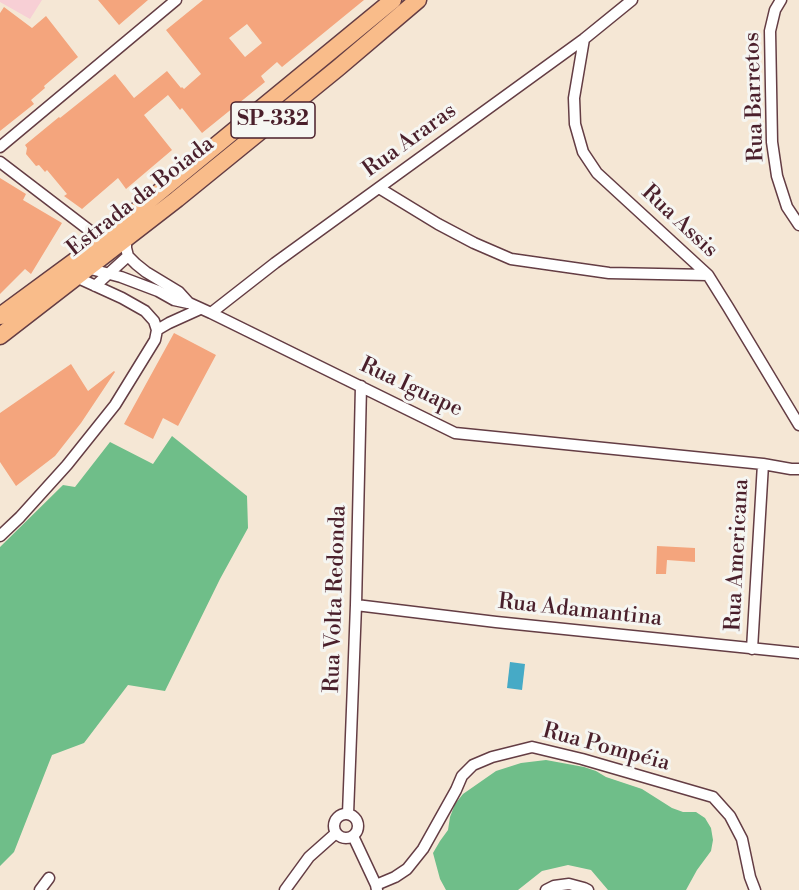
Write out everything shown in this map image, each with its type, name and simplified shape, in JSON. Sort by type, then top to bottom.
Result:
[{"type":"main road","name":"Estrada da Boiada","points":[[0,316],[102,240],[393,0]]},
{"type":"main road","name":"Estrada da Boiada","points":[[0,336],[177,199],[418,0]]},
{"type":"street","points":[[0,147],[176,0]]},
{"type":"street","name":"Rua Araras","points":[[212,313],[275,263],[584,39],[632,0]]},
{"type":"street","name":"Rua Barretos","points":[[781,0],[775,10],[770,31],[772,142],[777,176],[787,207],[799,225]]},
{"type":"street","name":"Rua Assis","points":[[584,39],[574,98],[575,124],[583,152],[597,173],[708,275],[799,425]]},
{"type":"street","points":[[0,162],[102,240]]},
{"type":"street","points":[[379,188],[438,224],[511,259],[609,273],[708,275]]},
{"type":"street","points":[[95,286],[128,256],[126,238]]},
{"type":"street","name":"Rua Iguape","points":[[128,256],[146,272],[179,292],[189,303],[200,309],[455,433],[799,469]]},
{"type":"street","points":[[81,272],[109,273],[158,291],[174,300],[189,303]]},
{"type":"street","points":[[0,536],[13,525],[67,465],[116,405],[155,340],[157,330],[154,321],[145,311],[95,286],[81,272]]},
{"type":"street","points":[[157,330],[200,309]]},
{"type":"street","name":"Rua Volta Redonda","points":[[348,814],[361,386]]},
{"type":"street","name":"Rua Americana","points":[[752,649],[763,464]]},
{"type":"street","name":"Rua Adamantina","points":[[356,605],[496,622],[799,653]]},
{"type":"street","name":"Rua Pompéia","points":[[377,887],[407,868],[418,856],[462,776],[473,765],[492,757],[532,747],[713,797],[730,816],[742,839],[755,890]]},
{"type":"street","points":[[348,814],[353,816],[358,828],[353,836],[344,838],[334,829],[336,819],[348,814]]},
{"type":"street","points":[[285,890],[309,857],[336,833]]},
{"type":"street","points":[[353,836],[377,887]]},
{"type":"street","points":[[40,890],[49,878]]},
{"type":"street","points":[[546,890],[554,886],[569,884],[588,890]]},
{"type":"shaded area","points":[[0,0],[42,0],[30,19]]},
{"type":"green space","points":[[172,436],[247,496],[248,528],[220,579],[165,691],[128,685],[84,743],[52,755],[14,852],[0,866],[0,547],[63,485],[75,487],[110,442],[153,464]]},
{"type":"green space","points":[[546,760],[596,771],[606,777],[642,789],[672,808],[683,812],[696,812],[705,818],[711,828],[713,840],[711,851],[686,890],[608,890],[591,870],[568,865],[542,871],[518,890],[446,890],[440,879],[433,853],[448,830],[455,804],[463,794],[496,771],[521,763]]},
{"type":"water","points":[[510,662],[525,664],[522,690],[507,688]]},
{"type":"building","points":[[98,0],[148,0],[119,25]]},
{"type":"building","points":[[203,0],[364,0],[282,67],[277,62],[261,76],[265,82],[202,133],[168,95],[144,115],[172,150],[126,189],[118,178],[82,209],[64,196],[67,194],[47,170],[45,172],[39,165],[36,166],[26,154],[25,145],[115,74],[134,98],[167,71],[184,89],[201,74],[166,30]],"holes":[[[247,24],[262,43],[245,57],[229,38]]]},
{"type":"building","points":[[4,7],[32,28],[46,16],[78,57],[44,86],[45,88],[31,100],[34,104],[0,131],[0,13]]},
{"type":"building","points":[[0,178],[26,194],[23,200],[62,223],[31,274],[25,269],[0,294]]},
{"type":"building","points":[[174,333],[216,355],[178,426],[163,418],[153,439],[124,424]]},
{"type":"building","points":[[71,364],[88,391],[115,372],[81,423],[55,456],[16,486],[0,462],[0,413]]},
{"type":"building","points":[[657,546],[695,548],[695,562],[667,560],[666,574],[656,574]]}]
